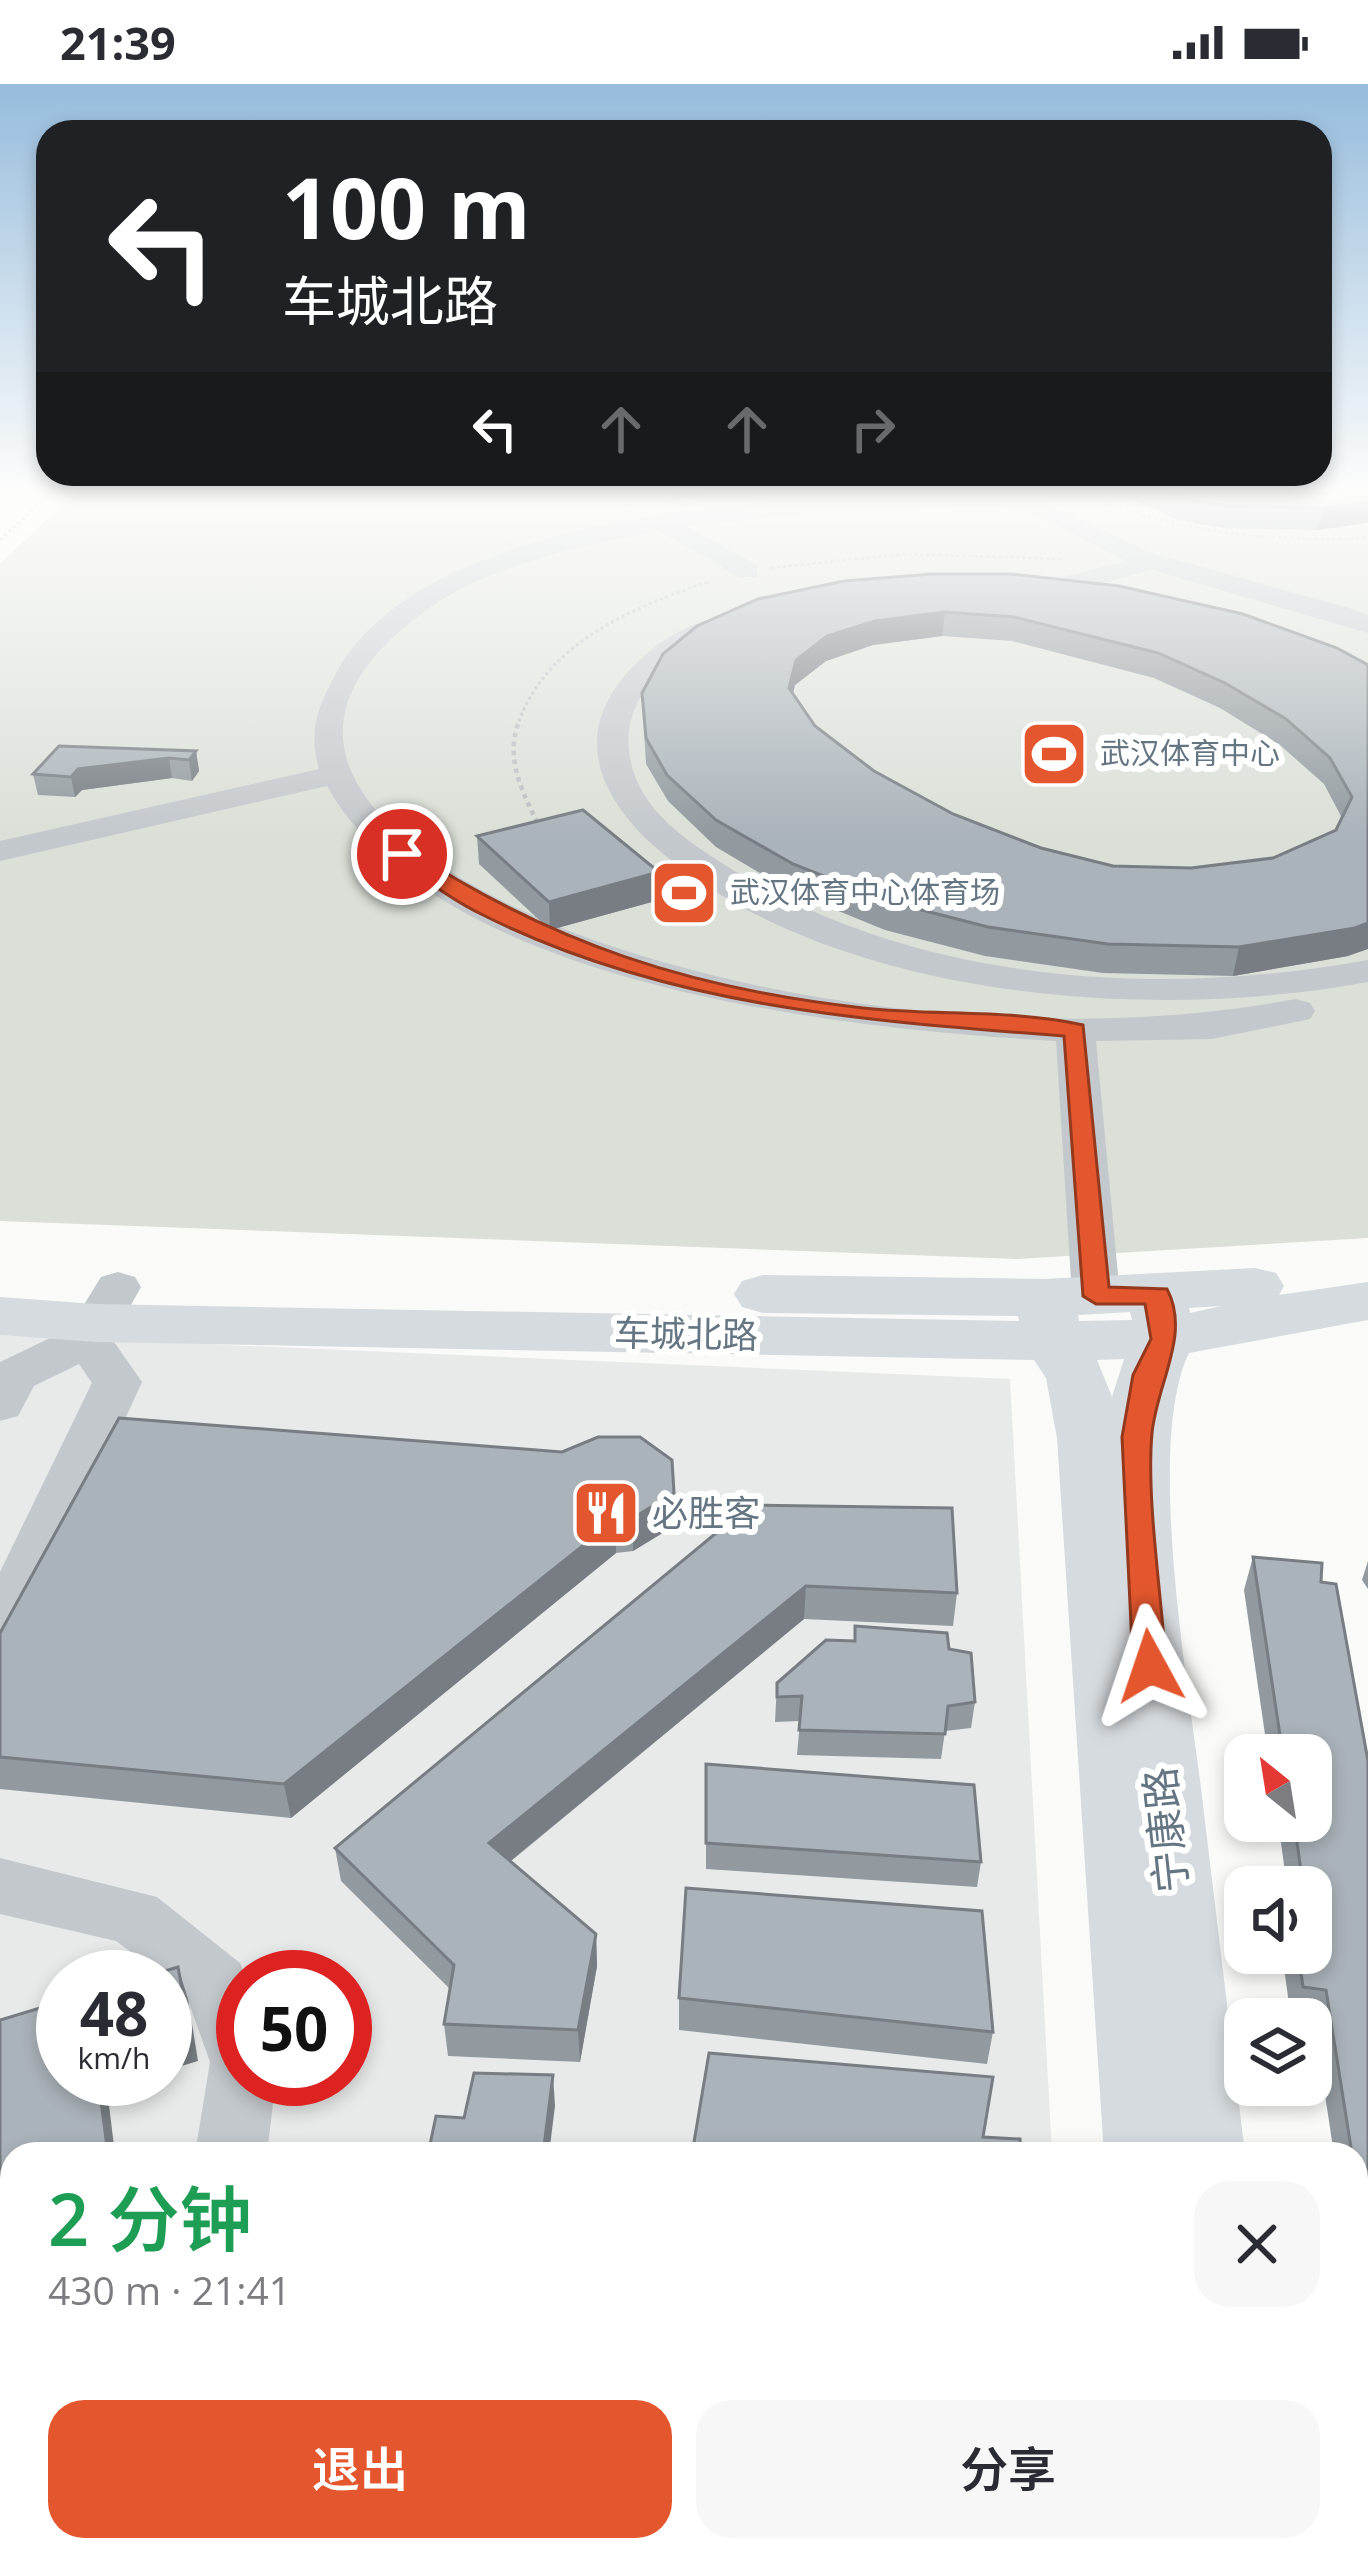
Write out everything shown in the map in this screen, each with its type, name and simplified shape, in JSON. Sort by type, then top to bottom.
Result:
[{"type":"main road","name":"车城北路","points":[[1161,1317],[1368,1274]]},
{"type":"main road","name":"车城北路","points":[[0,1281],[100,1317]]},
{"type":"main road","name":"车城北路","points":[[0,1316],[1064,1312],[1262,1316],[1368,1301]]},
{"type":"main road","points":[[1064,1312],[1090,1438],[1148,2142]]},
{"type":"main road","name":"宁康路","points":[[1161,1317],[1140,1402],[1145,1623],[1199,2142]]},
{"type":"street","points":[[425,606],[365,649],[331,710],[328,751],[346,796],[378,835],[426,874],[483,908],[597,957],[711,989],[862,1015],[1026,1028],[1211,1027],[1354,1000]]},
{"type":"street","points":[[1302,606],[1368,637]]},
{"type":"street","points":[[1324,606],[1368,625]]},
{"type":"street","points":[[749,613],[683,641],[625,696],[613,726],[612,753],[641,820],[724,885],[836,936],[964,968],[1131,988],[1304,985],[1368,971]]},
{"type":"street","points":[[0,851],[337,774]]},
{"type":"street","points":[[964,968],[1026,1028]]},
{"type":"street","points":[[964,968],[1092,1029]]},
{"type":"street","points":[[1243,988],[1354,1000]]},
{"type":"street","points":[[1064,1312],[1092,1029]]},
{"type":"street","points":[[0,1404],[15,1375],[100,1317],[117,1382],[0,1631]]},
{"type":"street","points":[[0,1886],[134,1917],[216,1984]]},
{"type":"street","points":[[233,2142],[237,2106]]},
{"type":"path","points":[[549,841],[522,802],[508,747],[519,710],[549,667],[595,629],[646,606]]},
{"type":"shaded area","name":"武汉体育中心体育场","points":[[0,606],[1368,606],[1368,1238],[1017,1259],[0,1221]]},
{"type":"shaded area","points":[[0,1335],[1010,1379],[1051,2142],[0,2142]]},
{"type":"building","points":[[743,606],[1206,606],[1337,648],[1368,665],[1368,923],[1239,947],[1108,944],[988,927],[887,901],[793,864],[716,820],[667,775],[646,738],[642,693],[663,654],[697,626]],"holes":[[[945,612],[1014,617],[1158,653],[1225,683],[1286,719],[1330,758],[1352,797],[1336,830],[1273,858],[1191,868],[1113,866],[1041,848],[953,814],[874,771],[815,726],[789,688],[796,660],[827,636],[875,621]]]},
{"type":"building","points":[[59,746],[196,751],[189,760],[169,758],[78,769],[71,777],[33,774]]},
{"type":"building","points":[[583,810],[659,872],[549,902],[477,836]]},
{"type":"building","points":[[119,1418],[562,1452],[598,1437],[640,1437],[672,1460],[674,1493],[633,1518],[615,1520],[284,1784],[0,1757],[0,1633]]},
{"type":"building","points":[[750,1505],[952,1508],[957,1593],[806,1586],[489,1843],[596,1934],[578,2030],[444,2024],[454,1965],[335,1848]]},
{"type":"building","points":[[1253,1557],[1322,1563],[1321,1582],[1336,1584],[1368,1761],[1368,2142],[1350,2142],[1332,2028],[1332,1998],[1327,1998],[1326,1990],[1303,1987],[1301,1974],[1332,1974],[1332,1866],[1300,1866],[1297,1842],[1332,1842],[1332,1734],[1280,1734]]},
{"type":"building","points":[[855,1626],[947,1633],[949,1649],[971,1653],[975,1702],[948,1706],[945,1734],[799,1730],[802,1696],[777,1697],[777,1683],[826,1640],[855,1641]]},
{"type":"building","points":[[706,1764],[974,1785],[981,1862],[706,1843]]},
{"type":"building","points":[[686,1888],[982,1911],[993,2032],[679,1998]]},
{"type":"building","points":[[36,2009],[36,2106],[102,2106],[106,2142],[0,2142],[0,2020]]},
{"type":"building","points":[[709,2053],[993,2077],[983,2137],[1020,2142],[694,2142]]},
{"type":"building","points":[[474,2073],[553,2075],[545,2142],[431,2142],[436,2116],[464,2118]]},
{"type":"place","name":"武汉体育中心","points":[[1054,754]]},
{"type":"place","name":"武汉体育中心体育场","points":[[684,893]]},
{"type":"place","name":"必胜客","points":[[606,1513]]},
{"type":"route","points":[[402,854],[483,908],[597,957],[711,989],[862,1015],[1075,1030],[1096,1296],[1157,1295],[1165,1339],[1147,1375],[1137,1437],[1150,1666]]}]
